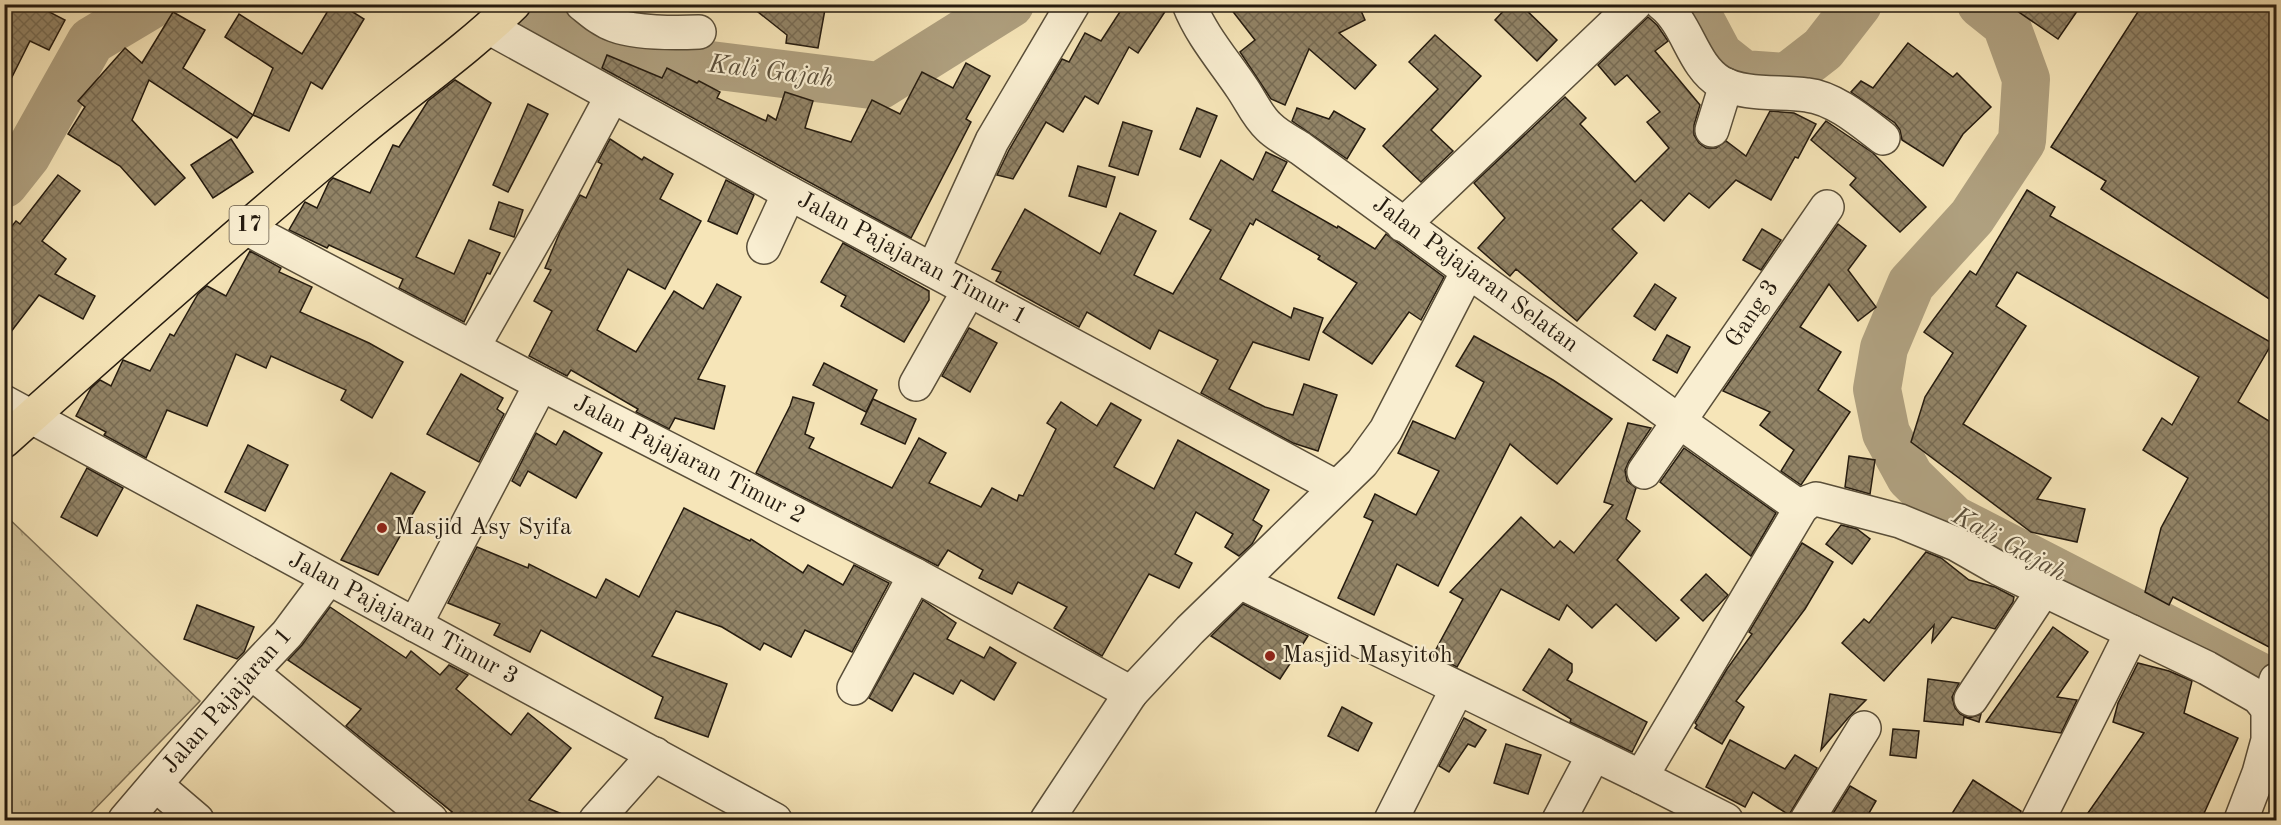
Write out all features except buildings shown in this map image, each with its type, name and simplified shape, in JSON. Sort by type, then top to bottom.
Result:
[{"type":"highway","name":"17","points":[[4,441],[18,410],[246,228],[354,135],[501,17]]},
{"type":"street","points":[[582,4],[615,26],[676,33],[699,32]]},
{"type":"street","points":[[933,270],[992,141],[1073,4]]},
{"type":"street","points":[[1662,4],[1672,14],[1697,56],[1713,77],[1726,85],[1762,92],[1809,95],[1824,100],[1846,112],[1883,138]]},
{"type":"street","name":"Jalan Pajajaran Selatan","points":[[1197,8],[1267,125],[1468,272],[1801,508]]},
{"type":"street","points":[[1403,225],[1618,10]]},
{"type":"street","name":"Jalan Pajajaran Timur 1","points":[[501,17],[612,96],[789,194],[1336,487]]},
{"type":"street","points":[[1712,130],[1726,85]]},
{"type":"street","points":[[473,347],[545,221],[612,96]]},
{"type":"street","points":[[764,247],[789,194]]},
{"type":"street","name":"Gang 3","points":[[1644,472],[1827,207]]},
{"type":"street","name":"Jalan Pajajaran Timur 2","points":[[246,228],[541,384],[915,575],[1131,693]]},
{"type":"street","points":[[1047,820],[1131,693],[1190,630],[1362,463],[1386,430],[1468,272]]},
{"type":"street","points":[[916,384],[969,290]]},
{"type":"street","points":[[415,625],[541,384]]},
{"type":"street","name":"Jalan Pajajaran Timur 3","points":[[18,410],[775,820]]},
{"type":"street","points":[[1641,777],[1801,508],[1808,502],[1816,500],[1900,521],[1956,544],[1998,568],[2132,632],[2258,697],[2271,698],[2268,740],[2259,773],[2241,820]]},
{"type":"street","points":[[854,688],[915,575]]},
{"type":"street","name":"Jalan Pajajaran 1","points":[[125,820],[286,634],[328,579]]},
{"type":"street","points":[[1240,582],[1726,820]]},
{"type":"street","points":[[1971,699],[2044,589]]},
{"type":"street","points":[[2038,820],[2132,632]]},
{"type":"street","points":[[251,672],[431,820]]},
{"type":"street","points":[[1391,820],[1457,689]]},
{"type":"street","points":[[1806,820],[1864,728]]},
{"type":"street","points":[[597,820],[655,754]]},
{"type":"street","points":[[1559,820],[1594,754]]},
{"type":"street","points":[[156,785],[197,820]]},
{"type":"green space","points":[[4,514],[200,701],[84,820],[5,820]]},
{"type":"waterway","name":"Kali Gajah","points":[[4,184],[27,155],[91,41],[153,4]]},
{"type":"waterway","name":"Kali Gajah","points":[[520,4],[622,54],[879,86],[1010,4]]},
{"type":"waterway","name":"Kali Gajah","points":[[1692,4],[1719,55],[1743,74],[1787,77],[1823,49],[1858,4]]},
{"type":"waterway","name":"Kali Gajah","points":[[1981,4],[2006,24],[2026,79],[2022,141],[1972,217],[1911,284],[1884,348],[1877,389],[1886,433],[1910,477],[1953,519],[2276,685]]},
{"type":"place","name":"Masjid Asy Syifa","points":[[382,528]]},
{"type":"place","name":"Masjid Masyitoh","points":[[1270,656]]}]
